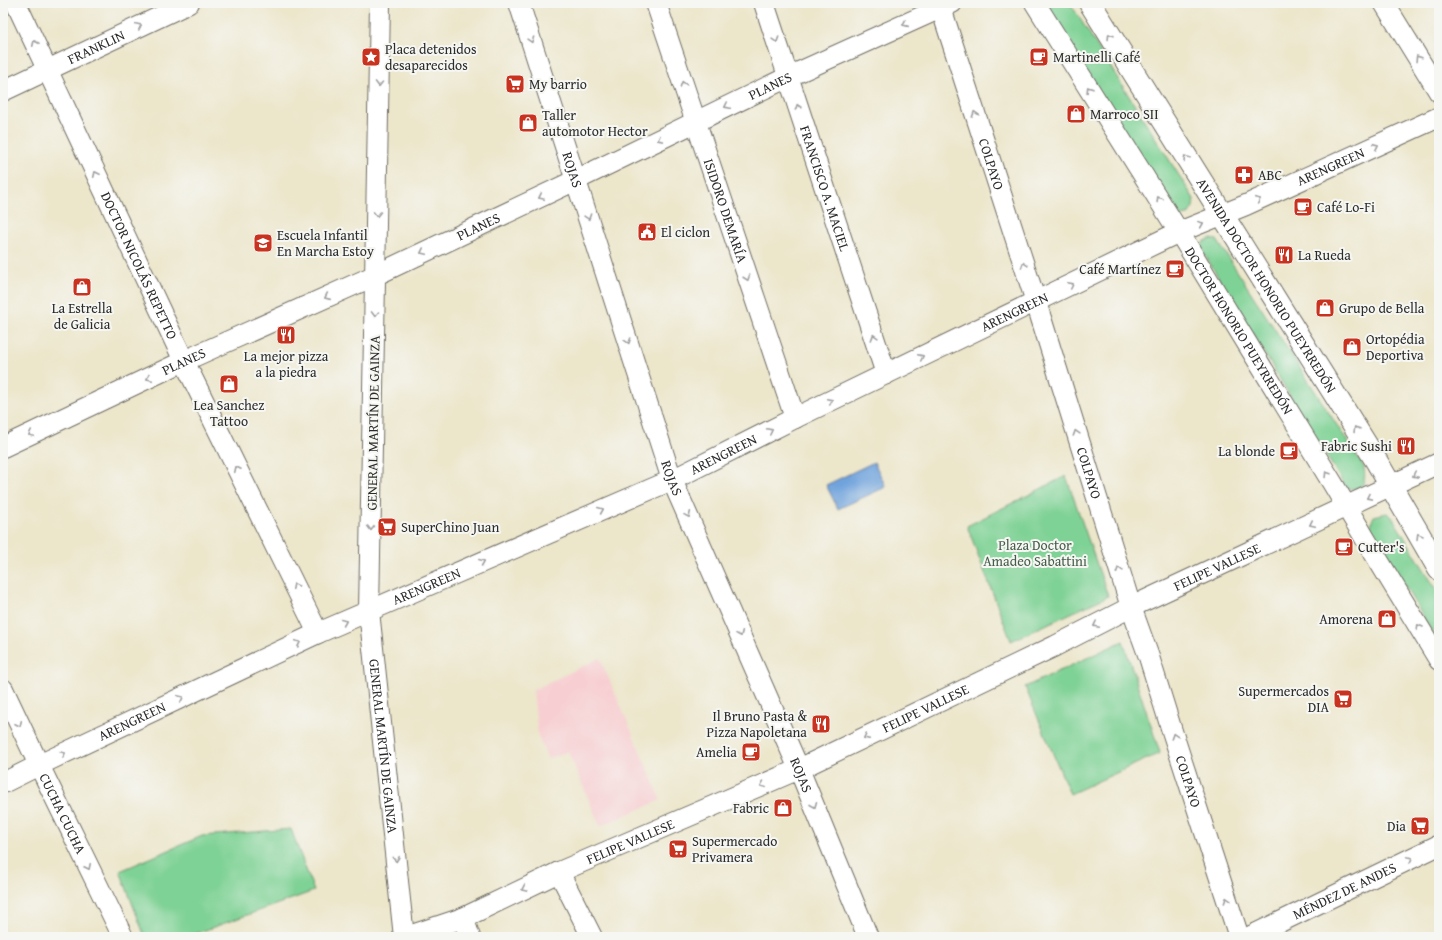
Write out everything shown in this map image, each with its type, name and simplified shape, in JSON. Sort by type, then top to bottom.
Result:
[{"type":"main road","name":"AVENIDA DOCTOR HONORIO PUEYRREDÓN","points":[[1090,3],[1377,462],[1439,569]]},
{"type":"street","name":"DOCTOR NICOLÁS REPETTO","points":[[16,3],[184,361],[318,633]]},
{"type":"street","name":"FRANKLIN","points":[[3,91],[189,3]]},
{"type":"street","name":"GENERAL MARTÍN DE GAINZA","points":[[380,3],[369,611],[405,937]]},
{"type":"street","name":"ROJAS","points":[[519,3],[672,480],[799,769],[868,937]]},
{"type":"street","name":"ISIDORO DEMARÍA","points":[[656,3],[795,418]]},
{"type":"street","name":"FRANCISCO A. MACIEL","points":[[764,3],[886,374]]},
{"type":"street","name":"DOCTOR HONORIO PUEYRREDÓN","points":[[1035,3],[1179,232],[1439,660]]},
{"type":"street","points":[[1384,3],[1439,92]]},
{"type":"street","name":"PLANES","points":[[3,447],[184,361],[376,275],[788,77],[946,6]]},
{"type":"street","name":"COLPAYO","points":[[946,6],[1131,607],[1149,657],[1239,937]]},
{"type":"street","name":"ARENGREEN","points":[[3,783],[38,765],[318,633],[672,480],[795,418],[1179,232],[1222,215],[1439,117]]},
{"type":"street","name":"FELIPE VALLESE","points":[[405,937],[463,918],[560,872],[799,769],[1055,646],[1131,607],[1439,463]]},
{"type":"street","name":"CUCHA CUCHA","points":[[3,689],[38,765],[123,937]]},
{"type":"street","name":"MÉNDEZ DE ANDES","points":[[1249,937],[1439,845]]},
{"type":"street","points":[[560,872],[592,937]]},
{"type":"street","points":[[463,918],[470,937]]},
{"type":"shaded area","points":[[600,658],[661,800],[600,826],[568,751],[548,759],[538,736],[533,690]]},
{"type":"green space","points":[[1038,3],[1070,3],[1194,199],[1193,207],[1188,215],[1180,216]]},
{"type":"green space","points":[[1210,239],[1217,240],[1364,467],[1365,477],[1360,487],[1352,489],[1346,488],[1200,247],[1205,241]]},
{"type":"green space","name":"Plaza Doctor Amadeo Sabattini","points":[[1066,476],[1108,596],[1011,641],[967,526]]},
{"type":"green space","points":[[1387,513],[1392,517],[1439,594],[1439,643],[1371,530],[1374,516]]},
{"type":"green space","points":[[1123,641],[1160,753],[1070,794],[1025,687]]},
{"type":"green space","points":[[291,829],[314,891],[186,937],[145,937],[120,871],[202,836]]},
{"type":"water","points":[[874,462],[886,487],[838,509],[826,485]]},
{"type":"place","name":"Placa detenidos desaparecidos","points":[[371,57]]},
{"type":"place","name":"Martinelli Café","points":[[1039,57]]},
{"type":"place","name":"My barrio","points":[[515,84]]},
{"type":"place","name":"Marroco SII","points":[[1076,114]]},
{"type":"place","name":"Taller automotor Hector","points":[[528,123]]},
{"type":"place","name":"ABC","points":[[1244,175]]},
{"type":"place","name":"Café Lo-Fi","points":[[1303,207]]},
{"type":"place","name":"El ciclon","points":[[647,232]]},
{"type":"place","name":"Escuela Infantil En Marcha Estoy","points":[[263,243]]},
{"type":"place","name":"La Rueda","points":[[1284,255]]},
{"type":"place","name":"Café Martínez","points":[[1175,269]]},
{"type":"place","name":"La Estrella de Galicia","points":[[82,287]]},
{"type":"place","name":"Grupo de Bella","points":[[1325,308]]},
{"type":"place","name":"La mejor pizza a la piedra","points":[[286,335]]},
{"type":"place","name":"Ortopédia Deportiva","points":[[1352,347]]},
{"type":"place","name":"Lea Sanchez Tattoo","points":[[229,384]]},
{"type":"place","name":"Fabric Sushi","points":[[1406,446]]},
{"type":"place","name":"La blonde","points":[[1289,451]]},
{"type":"place","name":"SuperChino Juan","points":[[387,527]]},
{"type":"place","name":"Cutter's","points":[[1344,547]]},
{"type":"place","name":"Amorena","points":[[1387,619]]},
{"type":"place","name":"Supermercados DIA","points":[[1343,699]]},
{"type":"place","name":"Il Bruno Pasta & Pizza Napoletana","points":[[821,724]]},
{"type":"place","name":"Amelia","points":[[751,752]]},
{"type":"place","name":"Fabric","points":[[783,808]]},
{"type":"place","name":"Dia","points":[[1420,826]]},
{"type":"place","name":"Supermercado Privamera","points":[[678,849]]}]
